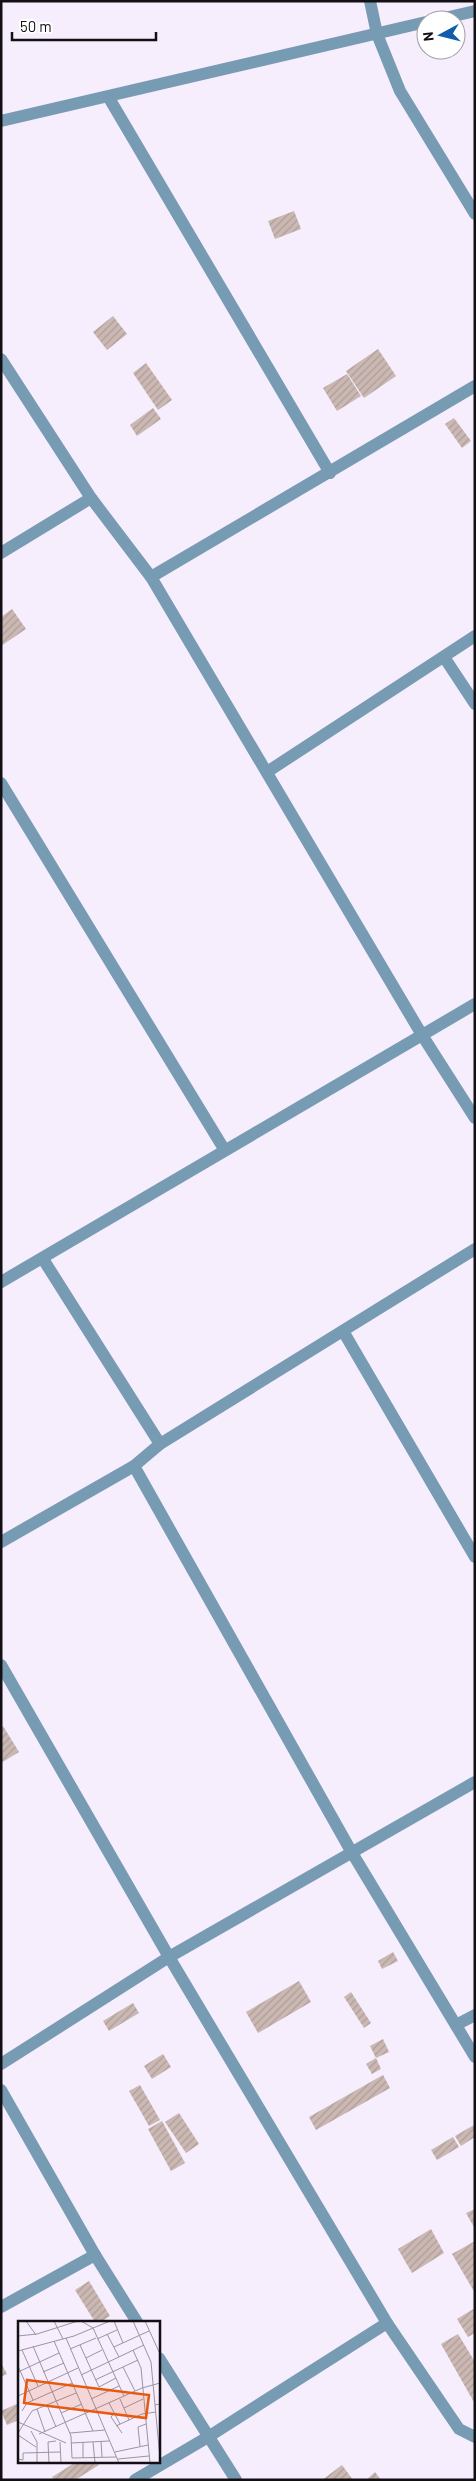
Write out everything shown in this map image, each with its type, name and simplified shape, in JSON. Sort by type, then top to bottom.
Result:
[{"type":"street","points":[[370,1],[377,34],[400,91],[475,214]]},
{"type":"street","points":[[1,121],[109,98],[416,24]]},
{"type":"street","points":[[109,98],[330,473]]},
{"type":"street","points":[[1,359],[91,498],[151,577],[422,1035],[475,1118]]},
{"type":"street","points":[[151,577],[475,386]]},
{"type":"street","points":[[1,553],[91,498]]},
{"type":"street","points":[[266,772],[475,636]]},
{"type":"street","points":[[444,657],[475,704]]},
{"type":"street","points":[[1,783],[224,1149]]},
{"type":"street","points":[[1,1282],[43,1259],[224,1149],[475,1004]]},
{"type":"street","points":[[1,1542],[134,1466],[160,1444],[475,1249]]},
{"type":"street","points":[[43,1259],[160,1444]]},
{"type":"street","points":[[342,1331],[475,1557]]},
{"type":"street","points":[[134,1466],[351,1851],[475,2057]]},
{"type":"street","points":[[1,1665],[169,1957],[387,2323],[459,2429],[475,2437]]},
{"type":"street","points":[[1,2064],[169,1957],[351,1851],[475,1782]]},
{"type":"street","points":[[456,2025],[475,2015]]},
{"type":"street","points":[[1,2090],[95,2255],[136,2321]]},
{"type":"street","points":[[1,2307],[95,2255]]},
{"type":"street","points":[[135,2480],[208,2437],[387,2323]]},
{"type":"street","points":[[160,2360],[236,2480]]},
{"type":"building","points":[[294,211],[301,229],[275,239],[268,221]]},
{"type":"building","points":[[113,316],[127,334],[107,350],[93,332]]},
{"type":"building","points":[[378,349],[396,376],[364,398],[346,371]]},
{"type":"building","points":[[146,363],[172,400],[158,410],[133,373]]},
{"type":"building","points":[[347,374],[361,396],[337,411],[323,388]]},
{"type":"building","points":[[153,408],[161,419],[137,436],[130,425]]},
{"type":"building","points":[[454,418],[471,441],[462,448],[445,424]]},
{"type":"building","points":[[12,609],[26,629],[1,646],[1,617]]},
{"type":"building","points":[[3,1726],[19,1752],[1,1763],[1,1727]]},
{"type":"building","points":[[393,1952],[398,1961],[382,1969],[378,1961]]},
{"type":"building","points":[[299,1981],[311,2002],[258,2033],[246,2012]]},
{"type":"building","points":[[351,1992],[371,2023],[364,2028],[344,1997]]},
{"type":"building","points":[[133,2003],[139,2013],[109,2031],[103,2021]]},
{"type":"building","points":[[383,2039],[389,2052],[376,2058],[370,2046]]},
{"type":"building","points":[[163,2054],[171,2067],[152,2079],[144,2066]]},
{"type":"building","points":[[376,2058],[381,2069],[372,2074],[366,2064]]},
{"type":"building","points":[[383,2075],[390,2088],[316,2130],[309,2117]]},
{"type":"building","points":[[140,2085],[160,2120],[149,2126],[129,2091]]},
{"type":"building","points":[[179,2113],[199,2144],[186,2153],[165,2122]]},
{"type":"building","points":[[162,2121],[185,2163],[171,2171],[148,2129]]},
{"type":"building","points":[[474,2125],[475,2137],[461,2146],[455,2136]]},
{"type":"building","points":[[453,2137],[459,2147],[437,2160],[431,2150]]},
{"type":"building","points":[[475,2209],[475,2229],[466,2213]]},
{"type":"building","points":[[431,2229],[444,2253],[412,2273],[398,2249]]},
{"type":"building","points":[[475,2241],[475,2293],[452,2254]]},
{"type":"building","points":[[89,2281],[110,2316],[102,2321],[94,2321],[75,2290]]},
{"type":"building","points":[[475,2308],[475,2333],[468,2337],[457,2319]]},
{"type":"building","points":[[458,2334],[475,2362],[475,2404],[441,2344]]},
{"type":"building","points":[[1,2363],[7,2374],[1,2377]]},
{"type":"building","points":[[18,2403],[18,2420],[7,2425],[1,2411]]},
{"type":"building","points":[[73,2464],[99,2465],[75,2480],[54,2480],[52,2477]]},
{"type":"building","points":[[342,2465],[353,2480],[322,2480]]},
{"type":"building","points":[[375,2472],[381,2480],[366,2480]]}]
